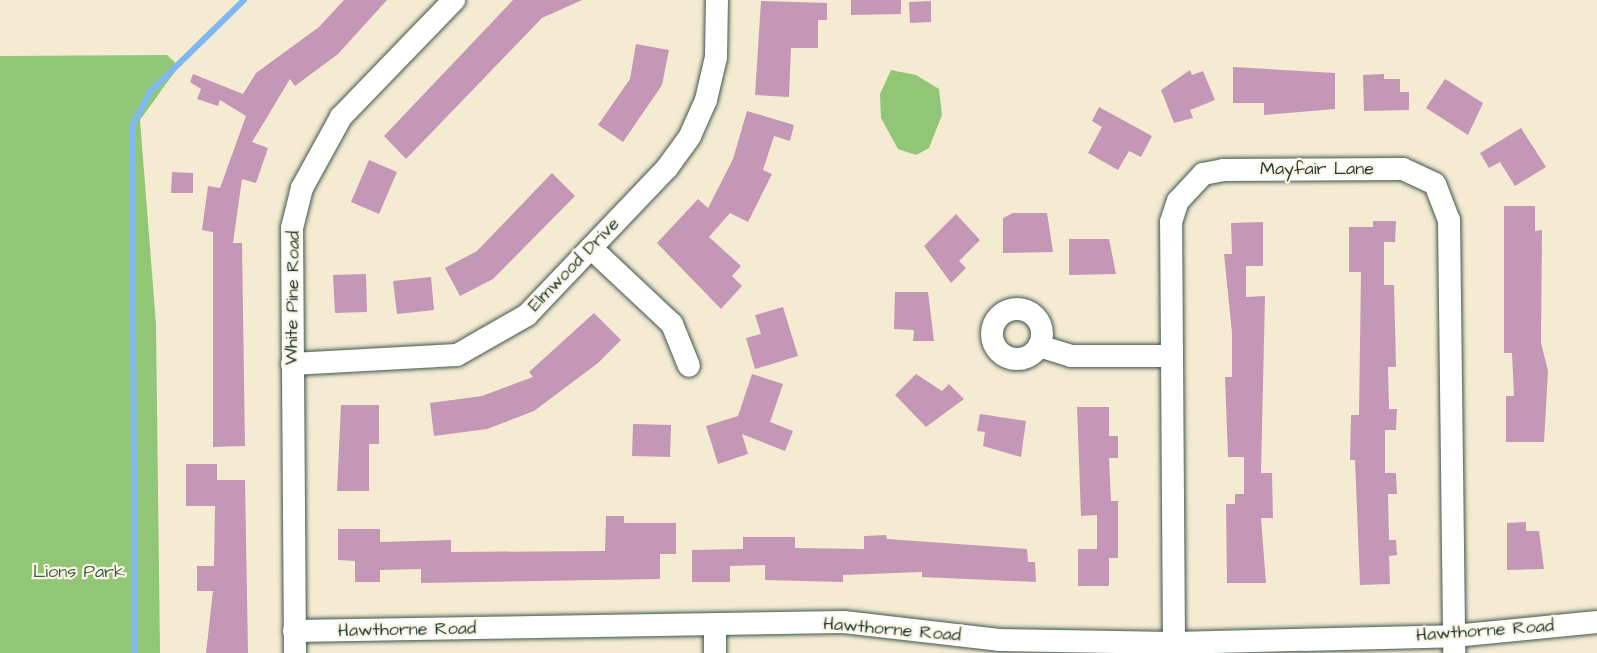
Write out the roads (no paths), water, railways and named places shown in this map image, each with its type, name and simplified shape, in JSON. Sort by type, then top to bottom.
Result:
[{"type":"street","name":"White Pine Road","points":[[295,642],[292,228],[319,151],[341,117],[454,0]]},
{"type":"street","name":"Elmwood Drive","points":[[292,364],[421,360],[477,347],[527,315],[591,248],[690,136],[706,100],[716,57],[717,0]]},
{"type":"street","name":"Mayfair Lane","points":[[1174,643],[1170,356],[1171,222],[1178,201],[1203,174],[1403,169],[1435,184],[1449,220],[1454,644]]},
{"type":"street","points":[[591,248],[672,324],[688,366]]},
{"type":"street","points":[[1039,346],[1071,356],[1170,356]]},
{"type":"street","name":"Hawthorne Road","points":[[295,642],[844,622],[999,646],[1174,643],[1454,644],[1597,622]]},
{"type":"street","points":[[715,627],[715,653]]},
{"type":"waterway","points":[[135,653],[132,126],[151,91],[244,0]]},
{"type":"park label","name":"Lions Park","points":[[79,572]]}]
